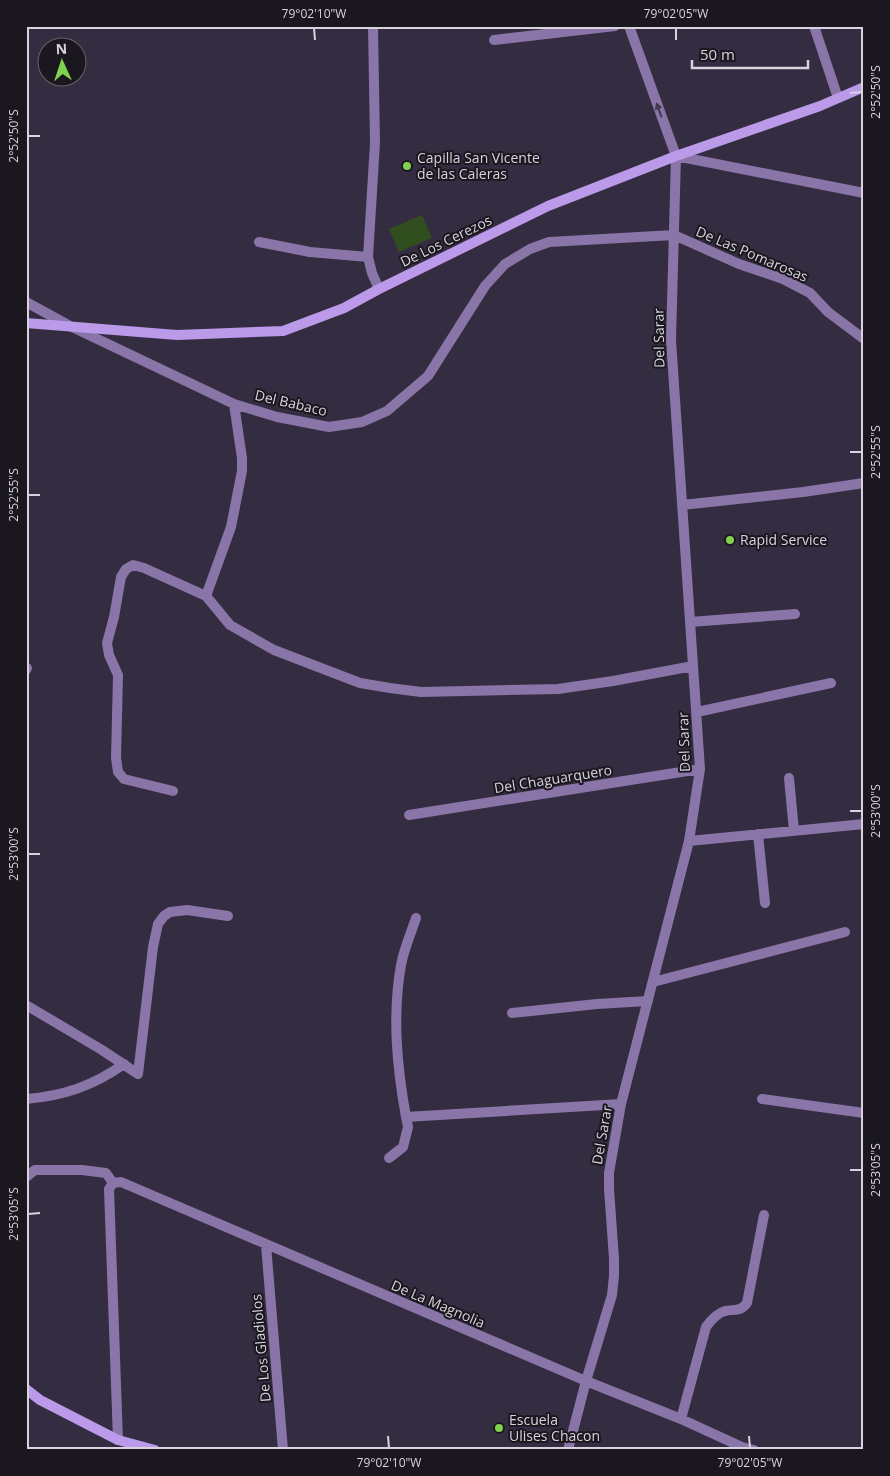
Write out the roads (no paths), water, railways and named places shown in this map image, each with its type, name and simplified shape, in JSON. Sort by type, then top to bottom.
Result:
[{"type":"street","points":[[373,26],[375,143],[368,257],[379,289]]},
{"type":"street","points":[[494,40],[615,26]]},
{"type":"street","name":"Del Sarar","points":[[568,1450],[586,1381],[612,1295],[614,1276],[609,1173],[621,1104],[689,841],[700,769],[671,340],[676,156],[629,26]]},
{"type":"street","points":[[814,26],[838,98]]},
{"type":"street","name":"De Los Cerezos","points":[[26,323],[177,335],[283,331],[344,308],[546,207],[676,156],[820,106],[864,87]]},
{"type":"street","points":[[676,156],[864,193]]},
{"type":"street","name":"De Las Pomarosas","points":[[674,234],[739,264],[783,279],[810,293],[828,312],[864,339]]},
{"type":"street","name":"Del Babaco","points":[[26,302],[70,326],[234,404],[277,417],[329,427],[362,422],[386,411],[428,376],[485,286],[505,264],[530,249],[549,242],[674,234]]},
{"type":"street","points":[[259,242],[310,252],[368,257]]},
{"type":"street","points":[[206,596],[231,527],[242,471],[242,458],[234,404]]},
{"type":"street","points":[[682,505],[803,492],[864,483]]},
{"type":"street","points":[[173,791],[124,779],[118,772],[116,758],[118,675],[107,643],[121,577],[126,569],[133,565],[144,568],[206,596],[230,625],[274,650],[360,683],[421,692],[558,689],[693,666]]},
{"type":"street","points":[[690,622],[795,614]]},
{"type":"street","points":[[697,712],[831,684]]},
{"type":"street","name":"Del Chaguarquero","points":[[409,816],[700,769]]},
{"type":"street","points":[[789,778],[794,831]]},
{"type":"street","points":[[689,841],[864,824]]},
{"type":"street","points":[[758,834],[765,903]]},
{"type":"street","points":[[26,1004],[138,1074],[153,946],[158,924],[170,912],[187,910],[228,916]]},
{"type":"street","points":[[389,1158],[403,1147],[408,1127],[397,1056],[396,1013],[401,964],[416,918]]},
{"type":"street","points":[[652,982],[845,932]]},
{"type":"street","points":[[512,1013],[648,1000]]},
{"type":"street","points":[[26,1099],[47,1097],[89,1085],[109,1075],[124,1064]]},
{"type":"street","points":[[762,1100],[864,1113]]},
{"type":"street","points":[[406,1117],[621,1104]]},
{"type":"street","name":"De La Magnolia","points":[[26,1177],[35,1170],[82,1170],[106,1173],[113,1183],[121,1182],[586,1381],[754,1450]]},
{"type":"street","points":[[113,1183],[109,1189],[118,1440]]},
{"type":"street","points":[[681,1420],[706,1327],[714,1318],[725,1311],[743,1308],[747,1303],[764,1215]]},
{"type":"street","name":"De Los Gladiolos","points":[[266,1245],[283,1450]]},
{"type":"street","points":[[26,1390],[40,1400],[118,1440],[155,1450]]},
{"type":"place","name":"Capilla San Vicente de las Caleras","points":[[407,166]]},
{"type":"place","name":"Rapid Service","points":[[730,540]]},
{"type":"place","name":"Escuela Ulises Chacon","points":[[499,1428]]}]
